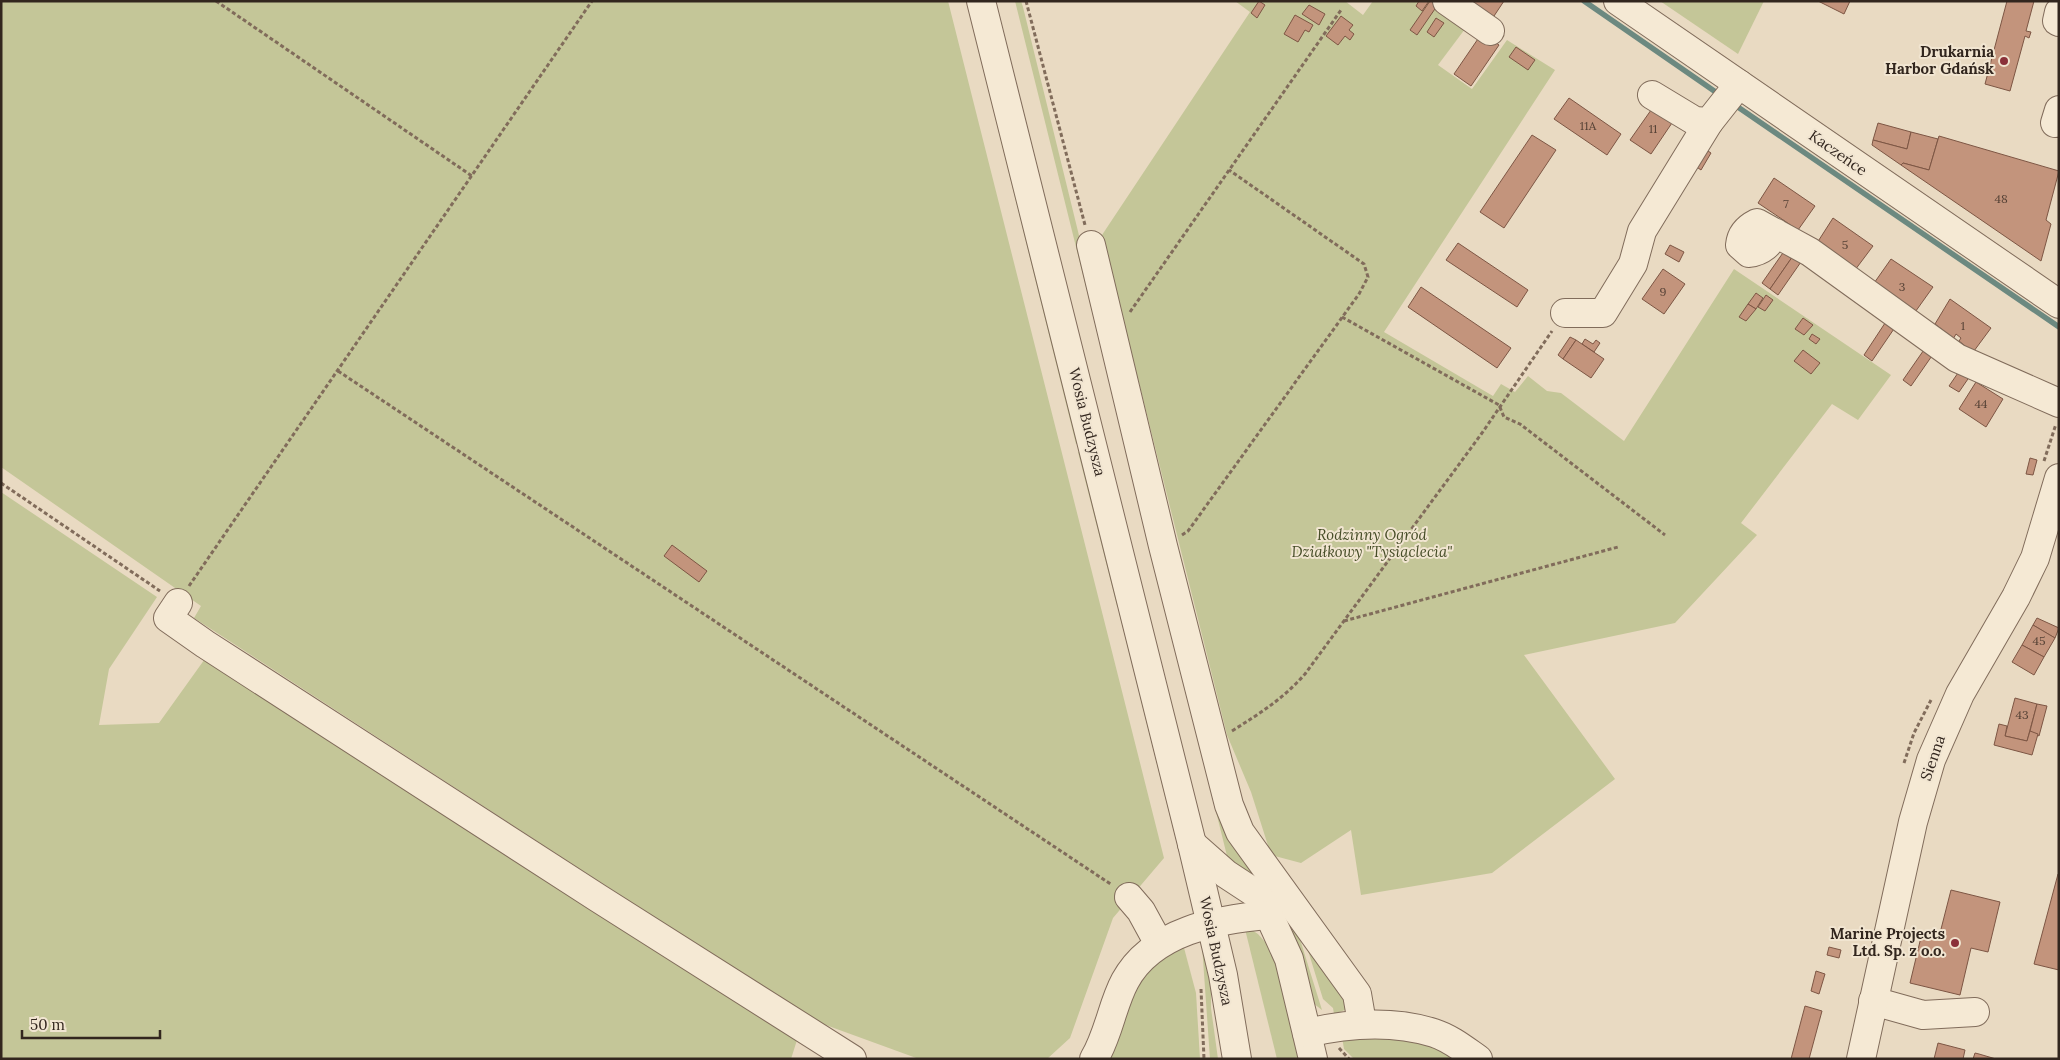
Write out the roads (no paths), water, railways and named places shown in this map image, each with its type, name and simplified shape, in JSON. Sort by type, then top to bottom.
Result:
[{"type":"street","name":"Wosia Budzysza","points":[[981,1],[1192,844],[1223,975],[1237,1059]]},
{"type":"street","points":[[1447,1],[1490,31]]},
{"type":"street","name":"Kaczeńce","points":[[1618,1],[1725,102],[2059,304]]},
{"type":"street","points":[[2059,12],[2056,21],[2059,22]]},
{"type":"street","points":[[1652,95],[1695,120],[1725,102]]},
{"type":"street","points":[[1565,314],[1603,314],[1633,264],[1642,231],[1725,102]]},
{"type":"street","points":[[1776,233],[1810,252],[1957,358],[2058,419]]},
{"type":"street","points":[[1091,245],[1108,324],[1163,546],[1215,742],[1229,805],[1240,832],[1357,994],[1362,1023]]},
{"type":"street","name":"Sienna","points":[[1860,1059],[1913,822],[1931,760],[1960,694],[2016,597],[2035,558],[2059,478]]},
{"type":"street","points":[[178,603],[168,618],[205,644],[606,903],[852,1059]]},
{"type":"street","points":[[1192,844],[1226,874],[1258,896],[1269,915],[1289,959],[1313,1059]]},
{"type":"street","points":[[1129,897],[1141,910],[1159,944]]},
{"type":"street","points":[[1094,1059],[1106,1037],[1125,982],[1137,963],[1159,944],[1211,924],[1238,918],[1269,915]]},
{"type":"street","points":[[1873,1001],[1923,1015],[1975,1012]]},
{"type":"street","points":[[1307,1033],[1362,1023],[1400,1026],[1435,1034],[1478,1059]]},
{"type":"waterway","points":[[1584,1],[1720,95]]},
{"type":"waterway","points":[[1732,103],[2059,327]]},
{"type":"place","name":"Drukarnia Harbor Gdańsk","points":[[2004,61]]},
{"type":"place","name":"Marine Projects Ltd. Sp. z o.o.","points":[[1955,943]]},
{"type":"park label","name":"Rodzinny Ogród Działkowy \"Tysiąclecia\"","points":[[1372,544]]}]
